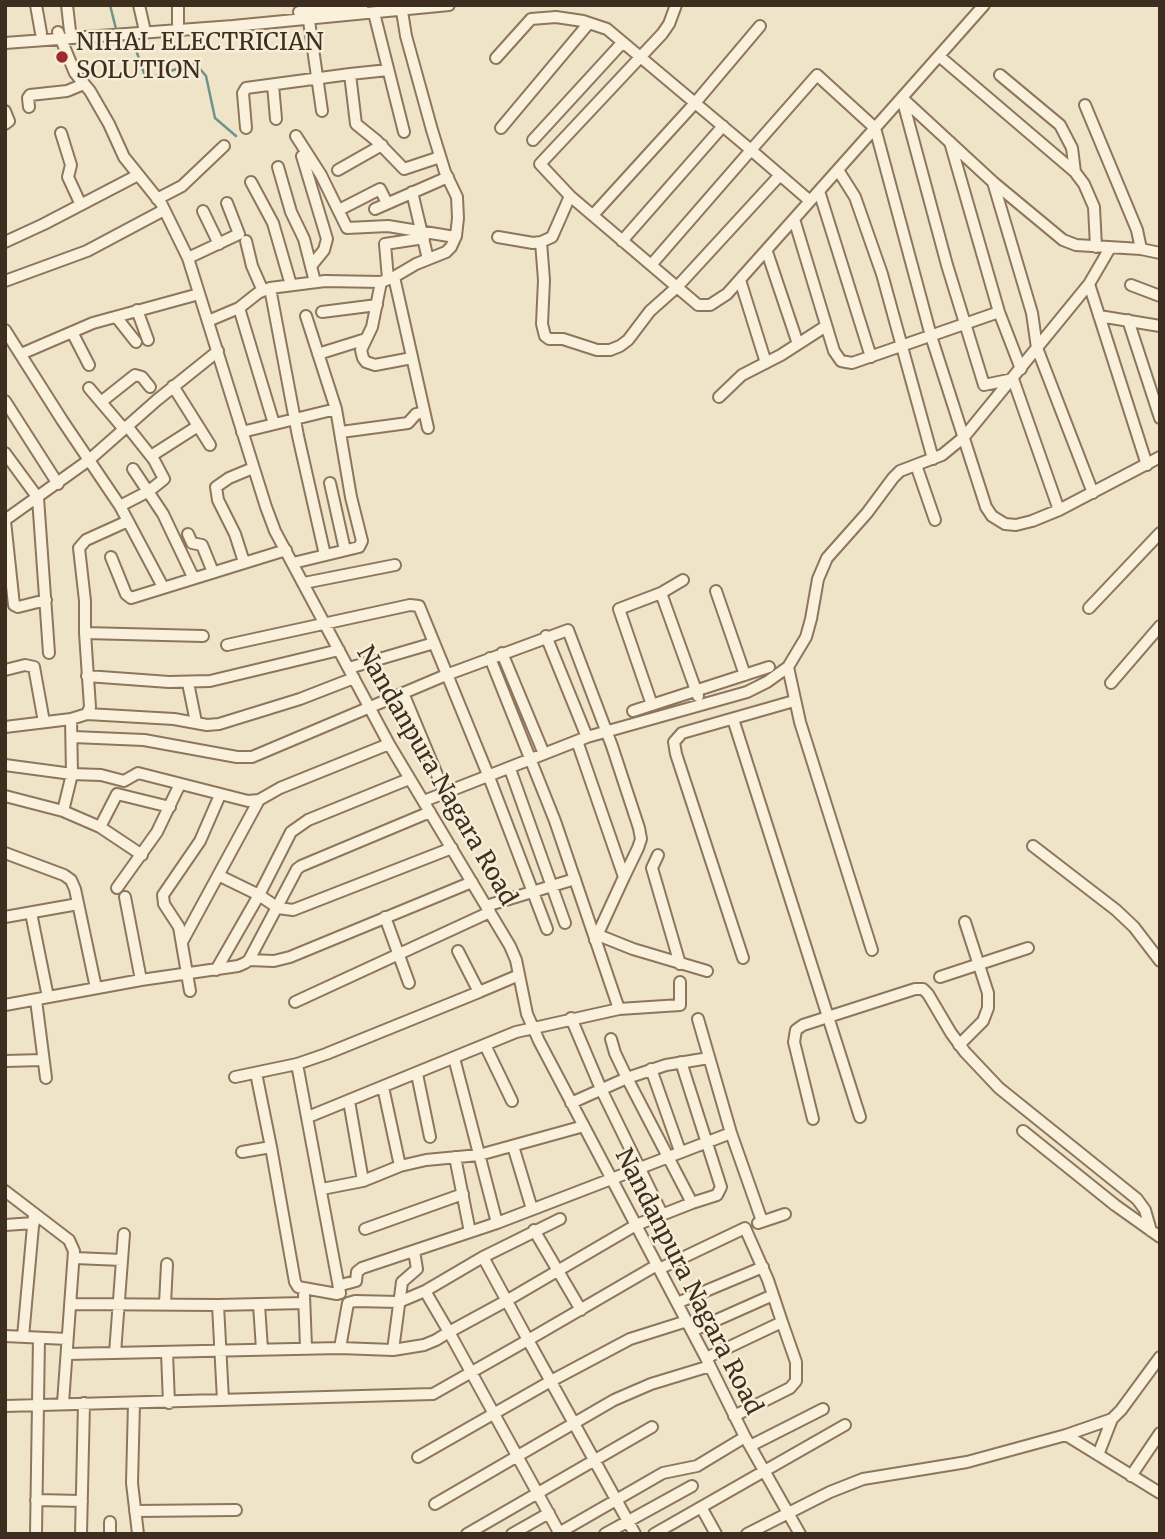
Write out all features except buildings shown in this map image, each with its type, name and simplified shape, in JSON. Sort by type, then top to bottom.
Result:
[{"type":"street","points":[[36,5],[41,33]]},
{"type":"street","points":[[68,5],[70,31]]},
{"type":"street","points":[[139,5],[144,27]]},
{"type":"street","points":[[178,5],[178,24]]},
{"type":"street","points":[[5,43],[59,35],[308,15],[363,5]]},
{"type":"street","points":[[127,31],[178,24],[374,13],[401,8],[449,5]]},
{"type":"street","points":[[676,5],[662,34],[540,164],[570,196],[677,287],[698,304],[710,305],[727,294],[766,252],[984,5]]},
{"type":"street","points":[[208,321],[239,308],[266,289],[315,282],[388,279],[428,258],[446,252],[455,237],[457,197],[440,157],[406,36],[401,8]]},
{"type":"street","points":[[374,13],[404,132]]},
{"type":"street","points":[[308,15],[322,111]]},
{"type":"street","points":[[496,58],[531,19],[556,18],[607,29],[810,201]]},
{"type":"street","points":[[501,128],[589,23]]},
{"type":"street","points":[[593,215],[695,103],[760,26]]},
{"type":"street","points":[[5,36],[41,33],[59,35],[70,31],[108,32]]},
{"type":"street","name":"Nandanpura Nagara Road","points":[[59,35],[75,73],[109,124],[124,157],[164,210],[188,258],[266,507],[286,550],[389,744],[510,946],[519,975],[522,997],[533,1027],[734,1416],[800,1534]]},
{"type":"street","points":[[533,140],[622,43]]},
{"type":"street","points":[[939,56],[1075,173],[1084,184],[1094,207],[1096,247]]},
{"type":"street","points":[[246,128],[243,91],[249,88],[388,70]]},
{"type":"street","points":[[350,74],[356,124],[382,145],[404,169],[440,157]]},
{"type":"street","points":[[651,265],[817,75],[875,128],[931,336],[986,507],[992,516],[1005,524],[1016,525],[1059,510],[1160,457]]},
{"type":"street","points":[[1000,75],[1060,125],[1072,148],[1075,173]]},
{"type":"street","points":[[29,107],[30,95],[67,91],[84,85]]},
{"type":"street","points":[[273,85],[276,119]]},
{"type":"street","points":[[902,98],[993,182],[1063,240],[1076,245],[1160,253]]},
{"type":"street","points":[[902,98],[989,406]]},
{"type":"street","points":[[1085,105],[1137,230],[1140,249]]},
{"type":"street","points":[[5,111],[9,121],[5,124]]},
{"type":"street","points":[[622,241],[723,126]]},
{"type":"street","points":[[61,132],[71,165],[68,177],[81,205]]},
{"type":"street","points":[[296,136],[321,175],[349,228],[376,225],[455,237]]},
{"type":"street","points":[[950,142],[999,312],[1021,369]]},
{"type":"street","points":[[338,170],[382,145]]},
{"type":"street","points":[[157,199],[189,181],[224,146]]},
{"type":"street","points":[[302,156],[327,239],[327,246],[311,266]]},
{"type":"street","points":[[278,167],[291,212],[304,239],[315,282]]},
{"type":"street","points":[[838,170],[855,197],[868,231],[933,459]]},
{"type":"street","points":[[5,242],[138,175]]},
{"type":"street","points":[[541,242],[544,279],[542,324],[545,336],[597,350],[620,346],[780,175]]},
{"type":"street","points":[[374,209],[447,177]]},
{"type":"street","points":[[251,182],[273,223],[290,285]]},
{"type":"street","points":[[993,182],[1032,313],[1037,348],[1093,492]]},
{"type":"street","points":[[339,211],[380,189],[387,203]]},
{"type":"street","points":[[819,191],[871,356]]},
{"type":"street","points":[[412,192],[428,258]]},
{"type":"street","points":[[498,237],[541,242],[552,237],[570,196]]},
{"type":"street","points":[[188,258],[235,237],[239,232],[227,203]]},
{"type":"street","points":[[5,281],[87,251],[164,210]]},
{"type":"street","points":[[203,211],[219,244]]},
{"type":"street","points":[[794,219],[834,351],[841,361],[852,363],[999,312]]},
{"type":"street","points":[[423,234],[385,244],[388,279],[412,358],[429,428]]},
{"type":"street","points":[[246,241],[252,266],[266,289],[326,555]]},
{"type":"street","points":[[424,801],[582,739],[747,692],[788,667],[806,637],[817,583],[827,558],[900,471],[933,459],[964,437],[1089,284],[1110,248]]},
{"type":"street","points":[[766,252],[798,344]]},
{"type":"street","points":[[388,279],[377,305],[372,327],[361,350],[366,362],[375,365],[412,358]]},
{"type":"street","points":[[740,280],[766,363]]},
{"type":"street","points":[[1089,284],[1147,465]]},
{"type":"street","points":[[1131,285],[1160,296]]},
{"type":"street","points":[[21,354],[93,323],[199,294]]},
{"type":"street","points":[[322,312],[377,305]]},
{"type":"street","points":[[239,308],[274,424]]},
{"type":"street","points":[[117,318],[142,341],[137,310]]},
{"type":"street","points":[[293,564],[359,547],[362,541],[351,497],[336,409],[306,316]]},
{"type":"street","points":[[1099,316],[1159,326]]},
{"type":"street","points":[[1128,320],[1160,418]]},
{"type":"street","points":[[719,397],[742,375],[826,326]]},
{"type":"street","points":[[5,330],[120,506],[163,587]]},
{"type":"street","points":[[72,332],[89,365]]},
{"type":"street","points":[[318,354],[366,339]]},
{"type":"street","points":[[46,600],[18,607],[14,605],[5,521],[89,460],[218,351]]},
{"type":"street","points":[[101,402],[135,375],[142,377],[150,387]]},
{"type":"street","points":[[984,385],[1013,379]]},
{"type":"street","points":[[1013,379],[1059,510]]},
{"type":"street","points":[[173,387],[210,445]]},
{"type":"street","points":[[89,388],[151,456],[164,477],[161,483],[149,491],[120,506]]},
{"type":"street","points":[[5,401],[58,484]]},
{"type":"street","points":[[242,432],[336,409]]},
{"type":"street","points":[[341,432],[408,423],[416,414],[424,412]]},
{"type":"street","points":[[151,456],[198,426]]},
{"type":"street","points":[[5,453],[38,498],[49,653]]},
{"type":"street","points":[[916,465],[935,520]]},
{"type":"street","points":[[133,468],[163,514],[193,578]]},
{"type":"street","points":[[244,562],[235,534],[218,500],[216,488],[229,478],[253,468]]},
{"type":"street","points":[[330,483],[345,550]]},
{"type":"street","points":[[87,714],[90,707],[85,601],[79,548],[86,540],[128,521]]},
{"type":"street","points":[[1089,608],[1160,533]]},
{"type":"street","points":[[188,534],[192,543],[202,545],[213,572]]},
{"type":"street","points":[[111,557],[128,597],[136,598],[163,587],[286,550]]},
{"type":"street","points":[[304,583],[395,565]]},
{"type":"street","points":[[652,705],[619,609],[661,593],[683,580]]},
{"type":"street","points":[[716,591],[745,675]]},
{"type":"street","points":[[661,593],[701,705]]},
{"type":"street","points":[[227,645],[415,604],[421,609],[547,929]]},
{"type":"street","points":[[1111,682],[1160,626]]},
{"type":"street","points":[[73,737],[144,740],[237,757],[253,757],[446,675],[565,629],[570,632],[606,731],[641,839],[596,937]]},
{"type":"street","points":[[85,633],[203,636]]},
{"type":"street","points":[[545,636],[582,739],[624,877]]},
{"type":"street","points":[[5,727],[71,719],[87,714],[219,724],[300,699],[351,673],[434,643]]},
{"type":"street","points":[[87,676],[188,683],[232,676],[339,650]]},
{"type":"street","points":[[502,653],[544,754]]},
{"type":"street","points":[[490,658],[531,759],[596,937],[619,1009]]},
{"type":"street","points":[[6,668],[25,665],[34,667],[44,722]]},
{"type":"street","points":[[633,711],[769,667]]},
{"type":"street","points":[[788,667],[794,701],[872,950]]},
{"type":"street","points":[[188,683],[196,722]]},
{"type":"street","points":[[403,693],[446,794]]},
{"type":"street","points":[[743,958],[674,747],[676,737],[682,733],[794,701]]},
{"type":"street","points":[[63,811],[72,774],[71,719]]},
{"type":"street","points":[[733,719],[860,1117]]},
{"type":"street","points":[[5,765],[101,775],[124,782],[138,773],[248,801],[259,800],[280,788],[389,744]]},
{"type":"street","points":[[510,769],[565,923]]},
{"type":"street","points":[[216,970],[291,832],[298,825],[409,779]]},
{"type":"street","points":[[117,888],[158,832],[180,784]]},
{"type":"street","points":[[100,827],[117,794],[170,807]]},
{"type":"street","points":[[190,991],[179,927],[164,904],[163,895],[200,841],[220,795]]},
{"type":"street","points":[[5,796],[63,811],[100,827],[142,855]]},
{"type":"street","points":[[182,942],[259,800]]},
{"type":"street","points":[[5,1005],[141,980],[238,967],[249,960],[297,869],[306,862],[430,812]]},
{"type":"street","points":[[1033,846],[1116,910],[1160,961]]},
{"type":"street","points":[[220,876],[259,895],[278,908],[287,910],[299,908],[452,848]]},
{"type":"street","points":[[5,853],[71,880],[96,988]]},
{"type":"street","points":[[658,855],[652,868],[680,964]]},
{"type":"street","points":[[295,1002],[488,909],[533,890],[575,879]]},
{"type":"street","points":[[249,960],[274,961],[290,957],[472,882]]},
{"type":"street","points":[[125,897],[141,980]]},
{"type":"street","points":[[5,917],[78,904]]},
{"type":"street","points":[[31,913],[42,998],[46,1078]]},
{"type":"street","points":[[385,917],[409,983]]},
{"type":"street","points":[[959,1045],[983,1021],[988,1008],[988,993],[965,922]]},
{"type":"street","points":[[596,937],[707,971]]},
{"type":"street","points":[[940,977],[1028,948]]},
{"type":"street","points":[[458,951],[479,992]]},
{"type":"street","points":[[235,1077],[297,1064],[519,975]]},
{"type":"street","points":[[308,1117],[533,1027],[619,1009],[680,1004],[680,982]]},
{"type":"street","points":[[813,1119],[794,1035],[796,1030],[803,1025],[915,989],[923,989],[959,1045],[999,1088],[1137,1199],[1156,1234]]},
{"type":"street","points":[[571,1018],[601,1089],[662,1214]]},
{"type":"street","points":[[698,1019],[731,1133],[762,1221]]},
{"type":"street","points":[[611,1039],[627,1078],[692,1203]]},
{"type":"street","points":[[485,1045],[512,1101]]},
{"type":"street","points":[[454,1058],[496,1223]]},
{"type":"street","points":[[571,1102],[651,1069],[709,1058]]},
{"type":"street","points":[[5,1061],[44,1060]]},
{"type":"street","points":[[67,1354],[306,1347],[393,1350],[424,1345],[506,1301],[636,1225],[720,1192],[681,1062]]},
{"type":"street","points":[[256,1073],[295,1282],[298,1287],[304,1289],[337,1294],[340,1293],[341,1285],[297,1064]]},
{"type":"street","points":[[651,1069],[681,1151]]},
{"type":"street","points":[[417,1074],[430,1137]]},
{"type":"street","points":[[383,1087],[400,1166]]},
{"type":"street","points":[[349,1101],[363,1181]]},
{"type":"street","points":[[322,1189],[363,1181],[400,1166],[426,1160],[479,1155],[584,1126]]},
{"type":"street","points":[[1023,1131],[1115,1205],[1156,1234]]},
{"type":"street","points":[[341,1285],[356,1280],[357,1272],[362,1268],[496,1223],[731,1133]]},
{"type":"street","points":[[513,1146],[532,1209]]},
{"type":"street","points":[[242,1152],[271,1147]]},
{"type":"street","points":[[455,1157],[470,1232]]},
{"type":"street","points":[[5,1191],[34,1219],[69,1240],[75,1258],[63,1403]]},
{"type":"street","points":[[365,1229],[463,1194]]},
{"type":"street","points":[[5,1406],[433,1394],[658,1267],[745,1228],[785,1214]]},
{"type":"street","points":[[5,1225],[34,1219]]},
{"type":"street","points":[[23,1337],[34,1219]]},
{"type":"street","points":[[341,1348],[348,1303],[399,1303],[534,1230],[561,1219]]},
{"type":"street","points":[[734,1416],[790,1388],[796,1381],[796,1362],[763,1267],[745,1228]]},
{"type":"street","points":[[534,1230],[581,1310]]},
{"type":"street","points":[[115,1353],[124,1234]]},
{"type":"street","points":[[393,1350],[404,1278],[417,1269],[414,1251]]},
{"type":"street","points":[[482,1257],[635,1534]]},
{"type":"street","points":[[75,1258],[122,1260]]},
{"type":"street","points":[[165,1304],[167,1264]]},
{"type":"street","points":[[677,1303],[763,1267]]},
{"type":"street","points":[[304,1289],[306,1347]]},
{"type":"street","points":[[425,1291],[559,1533],[663,1474],[697,1466],[822,1409]]},
{"type":"street","points":[[418,1457],[630,1339],[689,1326],[773,1295]]},
{"type":"street","points":[[70,1304],[304,1303]]},
{"type":"street","points":[[218,1305],[223,1400]]},
{"type":"street","points":[[259,1305],[262,1349]]},
{"type":"street","points":[[435,1504],[634,1390],[708,1362],[782,1322]]},
{"type":"street","points":[[5,1336],[67,1339]]},
{"type":"street","points":[[36,1534],[39,1338]]},
{"type":"street","points":[[167,1353],[169,1403]]},
{"type":"street","points":[[1098,1455],[1112,1419],[1160,1357]]},
{"type":"street","points":[[81,1534],[84,1403]]},
{"type":"street","points":[[134,1404],[132,1483],[138,1534]]},
{"type":"street","points":[[747,1534],[830,1492],[863,1479],[967,1462],[1066,1435],[1112,1419]]},
{"type":"street","points":[[654,1534],[845,1425]]},
{"type":"street","points":[[467,1534],[537,1492],[596,1462],[652,1427]]},
{"type":"street","points":[[1131,1476],[1160,1433]]},
{"type":"street","points":[[1066,1435],[1160,1493]]},
{"type":"street","points":[[605,1534],[692,1486]]},
{"type":"street","points":[[36,1500],[82,1501]]},
{"type":"street","points":[[701,1507],[716,1534]]},
{"type":"street","points":[[135,1511],[236,1510]]},
{"type":"street","points":[[512,1534],[549,1513]]},
{"type":"waterway","points":[[110,5],[117,33]]},
{"type":"waterway","points":[[119,38],[135,47],[146,79],[195,63],[206,76],[215,118],[236,136]]},
{"type":"place","name":"NIHAL ELECTRICIAN SOLUTION","points":[[62,57]]}]
